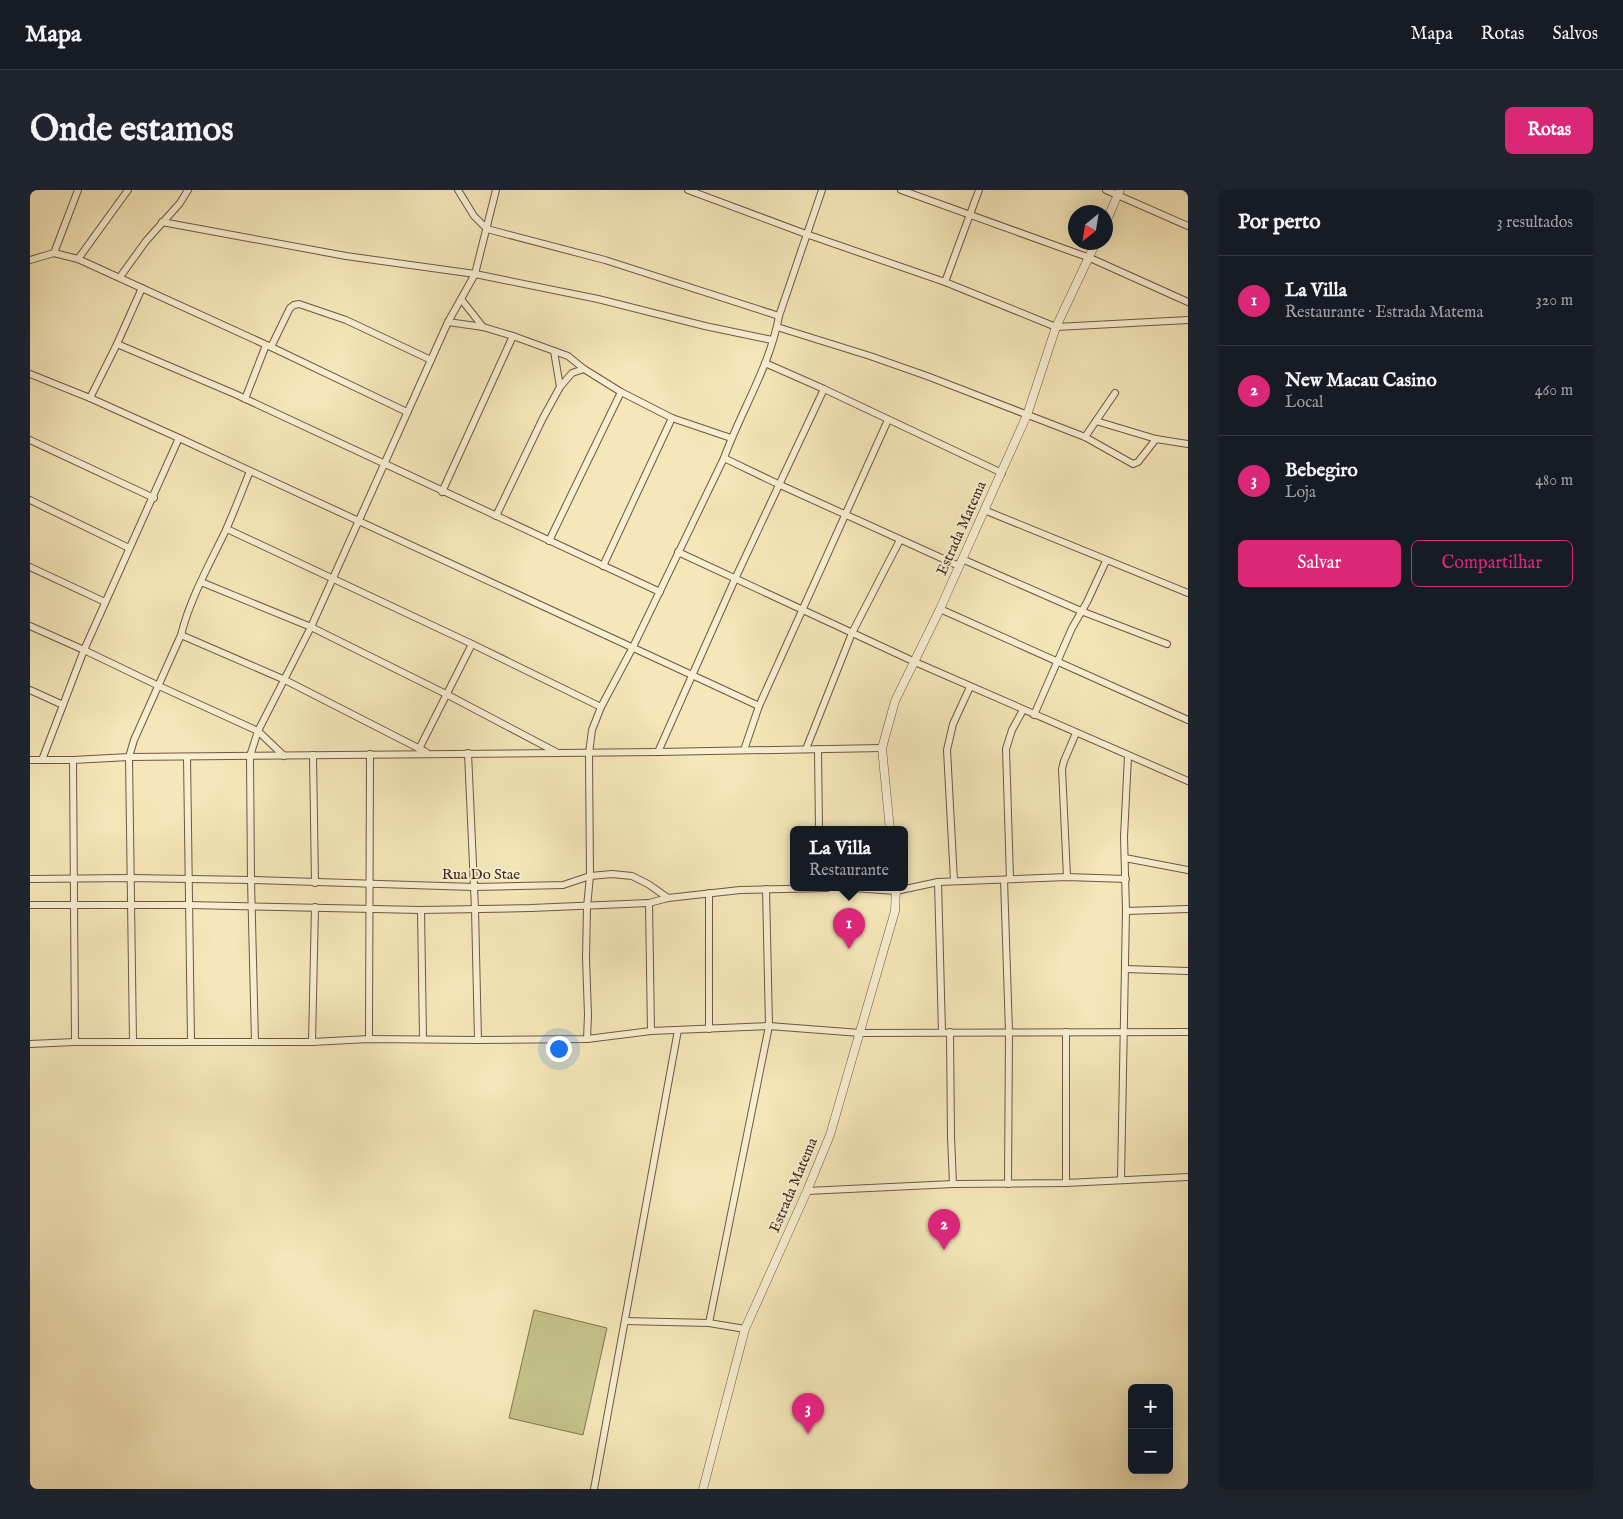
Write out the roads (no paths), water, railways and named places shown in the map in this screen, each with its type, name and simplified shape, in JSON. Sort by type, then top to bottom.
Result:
[{"type":"street","points":[[54,253],[78,190]]},
{"type":"street","points":[[78,259],[128,190]]},
{"type":"street","points":[[120,278],[162,222],[180,203],[188,190]]},
{"type":"street","points":[[458,190],[474,216],[487,229],[604,260],[778,316]]},
{"type":"street","points":[[255,1042],[250,756],[258,731],[312,628],[448,322],[475,274],[496,190]]},
{"type":"street","points":[[688,190],[806,234],[945,282],[1056,327],[1188,320]]},
{"type":"street","points":[[587,1039],[586,958],[590,876],[589,752],[592,730],[601,706],[633,647],[724,458],[765,363],[777,326],[778,316],[822,190]]},
{"type":"street","points":[[900,190],[1090,258],[1188,302]]},
{"type":"street","points":[[945,282],[979,190]]},
{"type":"street","points":[[1106,190],[1119,192],[1188,226]]},
{"type":"street","points":[[1113,206],[1119,192]]},
{"type":"street","points":[[162,222],[346,256],[475,274],[598,299],[705,326],[772,340]]},
{"type":"street","name":"Estrada Matema","points":[[890,826],[882,748],[895,701],[940,610],[1028,416],[1056,327],[1093,250]]},
{"type":"street","points":[[30,260],[54,253],[78,259],[407,412]]},
{"type":"street","points":[[90,398],[142,288]]},
{"type":"street","points":[[461,299],[483,327]]},
{"type":"street","points":[[245,399],[268,346],[294,304],[346,320],[431,360]]},
{"type":"street","points":[[448,322],[483,327],[568,356],[584,369],[621,392],[672,418],[731,438]]},
{"type":"street","points":[[777,326],[919,373],[1085,437],[1136,464],[1156,438]]},
{"type":"street","points":[[442,492],[513,336]]},
{"type":"street","points":[[117,344],[245,399],[660,592]]},
{"type":"street","points":[[554,351],[560,387]]},
{"type":"street","points":[[765,363],[1002,473]]},
{"type":"street","points":[[496,516],[560,387],[572,373],[584,369]]},
{"type":"street","points":[[30,374],[180,438],[758,706]]},
{"type":"street","points":[[658,752],[778,484],[824,389]]},
{"type":"street","points":[[549,541],[621,392]]},
{"type":"street","points":[[1085,437],[1115,393]]},
{"type":"street","points":[[603,566],[672,418]]},
{"type":"street","points":[[744,750],[758,706],[888,420]]},
{"type":"street","points":[[1096,421],[1156,438],[1188,444]]},
{"type":"street","points":[[42,760],[84,650],[180,438]]},
{"type":"street","points":[[30,440],[154,498]]},
{"type":"street","points":[[724,458],[900,540],[961,562],[1168,644]]},
{"type":"street","points":[[133,1042],[129,757],[134,740],[181,635],[201,582],[227,529],[250,471]]},
{"type":"street","points":[[30,500],[129,548]]},
{"type":"street","points":[[984,510],[1188,593]]},
{"type":"street","points":[[227,529],[601,706]]},
{"type":"street","points":[[806,749],[852,633],[900,540]]},
{"type":"street","points":[[678,552],[970,687],[1188,781]]},
{"type":"street","points":[[1034,715],[1057,662],[1106,561]]},
{"type":"street","points":[[30,567],[105,602]]},
{"type":"street","points":[[201,582],[312,628],[446,694],[558,753]]},
{"type":"street","points":[[940,610],[1188,720]]},
{"type":"street","points":[[30,626],[258,731],[284,756]]},
{"type":"street","points":[[181,635],[285,680],[428,754]]},
{"type":"street","points":[[419,749],[472,644]]},
{"type":"street","points":[[954,881],[947,750],[953,724],[970,687]]},
{"type":"street","points":[[30,690],[63,705]]},
{"type":"street","points":[[1008,1184],[1009,1032],[1006,749],[1012,730],[1023,710]]},
{"type":"street","points":[[1067,877],[1062,769],[1076,733]]},
{"type":"street","points":[[30,760],[129,757],[882,748]]},
{"type":"street","points":[[818,749],[820,826]]},
{"type":"street","points":[[468,753],[475,910],[478,1040]]},
{"type":"street","points":[[369,1039],[370,754]]},
{"type":"street","points":[[313,755],[315,883]]},
{"type":"street","points":[[1121,1180],[1126,911],[1124,837],[1128,756]]},
{"type":"street","points":[[188,757],[191,1041]]},
{"type":"street","points":[[73,760],[75,1042]]},
{"type":"street","points":[[1125,858],[1188,870]]},
{"type":"street","name":"Rua Do Stae","points":[[30,879],[251,880],[474,887],[563,885],[590,876],[612,874],[632,876],[648,884],[668,898]]},
{"type":"street","points":[[908,887],[954,881],[1067,877],[1126,879]]},
{"type":"street","points":[[938,882],[942,1032]]},
{"type":"street","points":[[30,905],[189,904],[475,910],[649,904],[668,898],[708,893],[790,889]]},
{"type":"street","points":[[709,1322],[769,1026],[766,890]]},
{"type":"street","name":"Estrada Matema","points":[[703,1489],[744,1329],[807,1192],[830,1135],[895,912],[896,891]]},
{"type":"street","points":[[708,893],[709,1029]]},
{"type":"street","points":[[649,904],[651,1031]]},
{"type":"street","points":[[312,1042],[315,907]]},
{"type":"street","points":[[1126,911],[1188,909]]},
{"type":"street","points":[[421,910],[423,1039]]},
{"type":"street","points":[[1125,969],[1188,971]]},
{"type":"street","points":[[30,1044],[191,1041],[312,1042],[369,1039],[587,1039],[651,1031],[769,1026],[860,1033],[1188,1032]]},
{"type":"street","points":[[594,1489],[678,1030]]},
{"type":"street","points":[[950,1032],[953,1184]]},
{"type":"street","points":[[1066,1032],[1066,1183]]},
{"type":"street","points":[[807,1192],[953,1184],[1066,1183],[1188,1177]]},
{"type":"street","points":[[625,1321],[709,1322],[744,1329]]},
{"type":"place","name":"La Villa","points":[[849,949]]},
{"type":"place","name":"New Macau Casino","points":[[944,1250]]},
{"type":"place","name":"Bebegiro","points":[[808,1434]]}]
